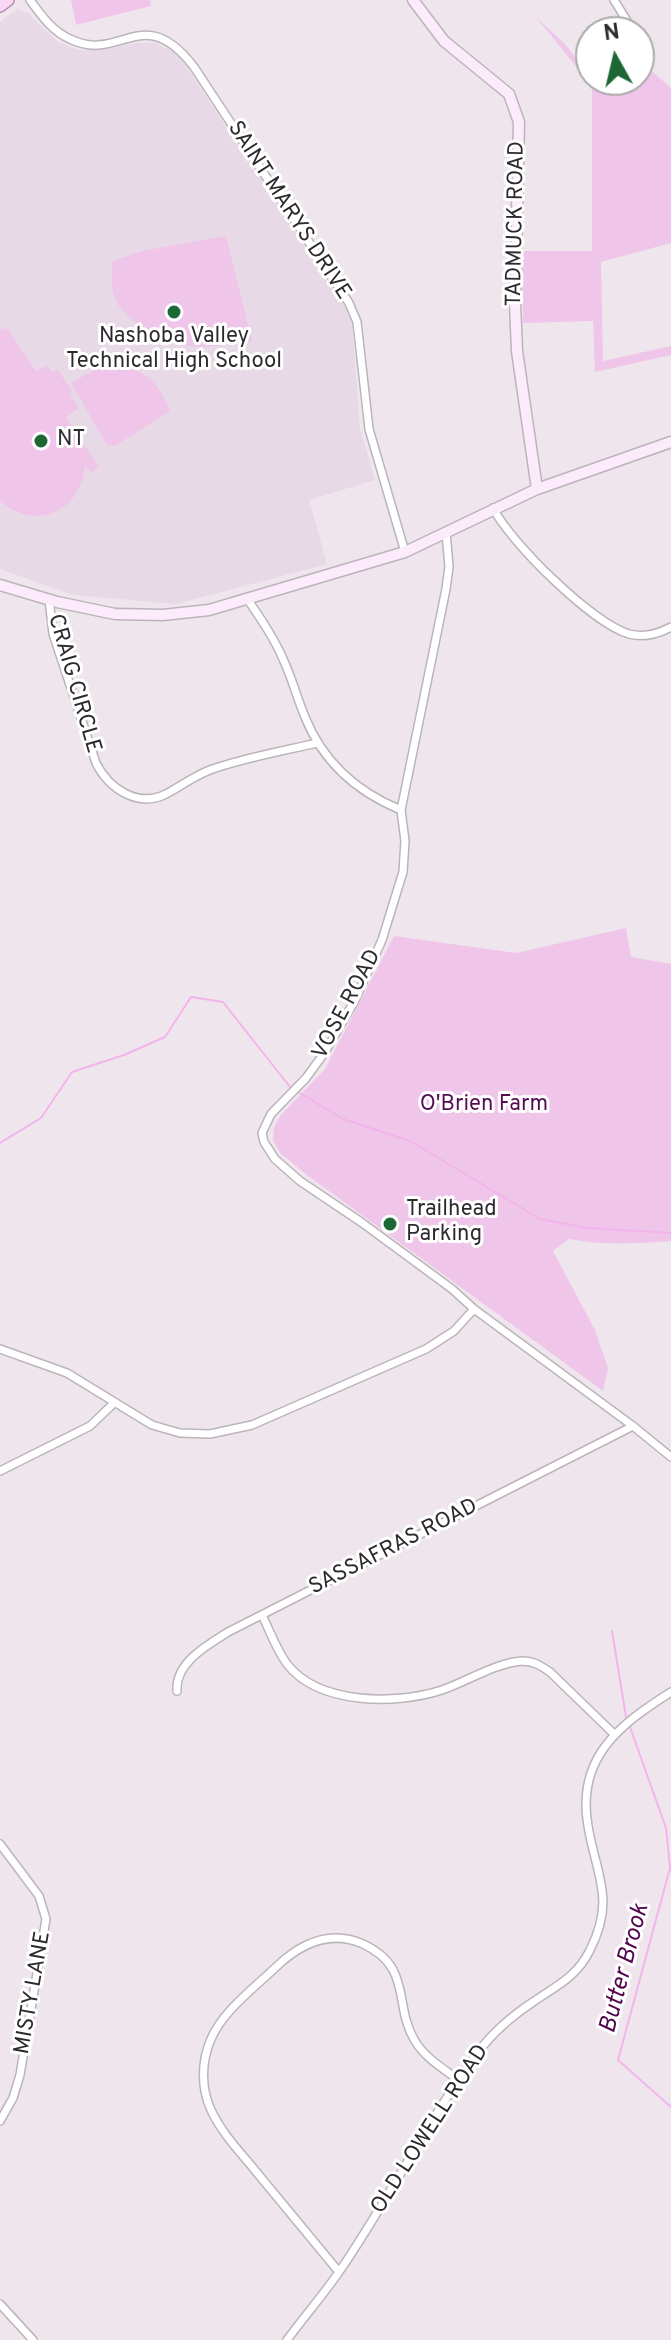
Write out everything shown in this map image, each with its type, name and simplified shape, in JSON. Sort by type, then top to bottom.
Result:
[{"type":"main road","points":[[0,6],[8,0]]},
{"type":"main road","name":"TADMUCK ROAD","points":[[413,0],[444,41],[509,94],[519,122],[517,339],[537,489]]},
{"type":"main road","points":[[0,585],[89,609],[139,616],[187,614],[248,600],[405,552],[537,489],[671,442]]},
{"type":"street","name":"SAINT MARYS DRIVE","points":[[30,0],[45,21],[71,40],[91,45],[152,34],[169,40],[194,67],[349,303],[357,322],[369,429],[405,552]]},
{"type":"street","points":[[493,508],[502,525],[552,578],[614,627],[642,636],[657,634],[671,627]]},
{"type":"street","name":"VOSE ROAD","points":[[446,532],[449,567],[446,589],[401,810],[405,841],[403,872],[372,963],[355,1000],[317,1065],[271,1114],[262,1133],[269,1151],[300,1181],[452,1289],[474,1309],[671,1457]]},
{"type":"street","name":"CRAIG CIRCLE","points":[[49,599],[53,634],[96,763],[102,776],[122,793],[137,798],[163,795],[209,770],[317,743]]},
{"type":"street","points":[[248,600],[284,660],[317,743],[347,778],[371,796],[401,810]]},
{"type":"street","points":[[0,1349],[58,1369],[166,1430],[210,1434],[239,1429],[426,1349],[454,1331],[474,1309]]},
{"type":"street","points":[[0,1471],[90,1426],[114,1403]]},
{"type":"street","name":"SASSAFRAS ROAD","points":[[177,1691],[182,1670],[201,1650],[228,1632],[633,1426]]},
{"type":"street","points":[[262,1615],[287,1663],[311,1684],[328,1690],[368,1697],[411,1696],[440,1690],[511,1663],[530,1661],[550,1672],[614,1734]]},
{"type":"street","name":"OLD LOWELL ROAD","points":[[287,2340],[339,2272],[460,2081],[496,2031],[571,1977],[592,1947],[603,1901],[603,1881],[588,1828],[588,1782],[596,1759],[614,1734],[671,1692]]},
{"type":"street","name":"MISTY LANE","points":[[0,1844],[39,1896],[46,1919],[20,2075],[0,2121]]},
{"type":"street","points":[[339,2272],[231,2140],[210,2109],[204,2086],[204,2062],[216,2029],[230,2011],[291,1953],[310,1942],[344,1938],[365,1945],[391,1967],[401,1987],[406,2019],[416,2043],[426,2055],[460,2081]]},
{"type":"street","points":[[0,2304],[33,2340]]},
{"type":"shaded area","name":"Nashoba Valley Technical High School","points":[[17,9],[28,13],[58,42],[78,50],[155,43],[181,59],[342,300],[352,324],[360,428],[375,480],[309,500],[327,564],[176,604],[73,595],[0,569],[0,22]]},
{"type":"green space","points":[[71,0],[150,0],[151,6],[76,25]]},
{"type":"green space","points":[[536,17],[565,44],[575,57],[575,65]]},
{"type":"green space","points":[[655,74],[671,88],[671,243],[601,262],[603,361],[671,346],[671,355],[595,372],[593,321],[523,323],[522,251],[592,251],[592,96],[655,96]]},
{"type":"green space","points":[[226,236],[252,341],[201,347],[177,343],[140,325],[115,299],[113,261],[142,251]]},
{"type":"green space","name":"NT","points":[[6,327],[36,371],[47,365],[52,372],[57,369],[73,392],[70,394],[79,408],[66,417],[99,467],[91,473],[85,466],[75,495],[54,512],[41,516],[14,510],[0,501],[0,330]]},
{"type":"green space","points":[[103,365],[127,367],[145,375],[159,389],[170,411],[115,446],[107,445],[71,383]]},
{"type":"green space","name":"O'Brien Farm","points":[[626,928],[631,957],[671,964],[671,1241],[620,1243],[569,1239],[553,1251],[595,1330],[608,1368],[603,1391],[307,1175],[281,1154],[273,1141],[274,1127],[281,1115],[325,1069],[394,936],[516,953]]},
{"type":"waterway","points":[[0,1143],[41,1118],[72,1072],[124,1055],[165,1037],[191,997],[223,1002],[290,1087]]},
{"type":"waterway","points":[[300,1093],[343,1119],[410,1141],[540,1219],[587,1228],[671,1233]]},
{"type":"waterway","name":"Butter Brook","points":[[612,1631],[626,1717]]},
{"type":"waterway","name":"Butter Brook","points":[[630,1727],[666,1828],[670,1868],[618,2060],[671,2107]]},
{"type":"place","name":"Nashoba Valley Technical High School","points":[[174,312]]},
{"type":"place","name":"NT","points":[[41,441]]},
{"type":"place","name":"Trailhead Parking","points":[[390,1224]]}]
